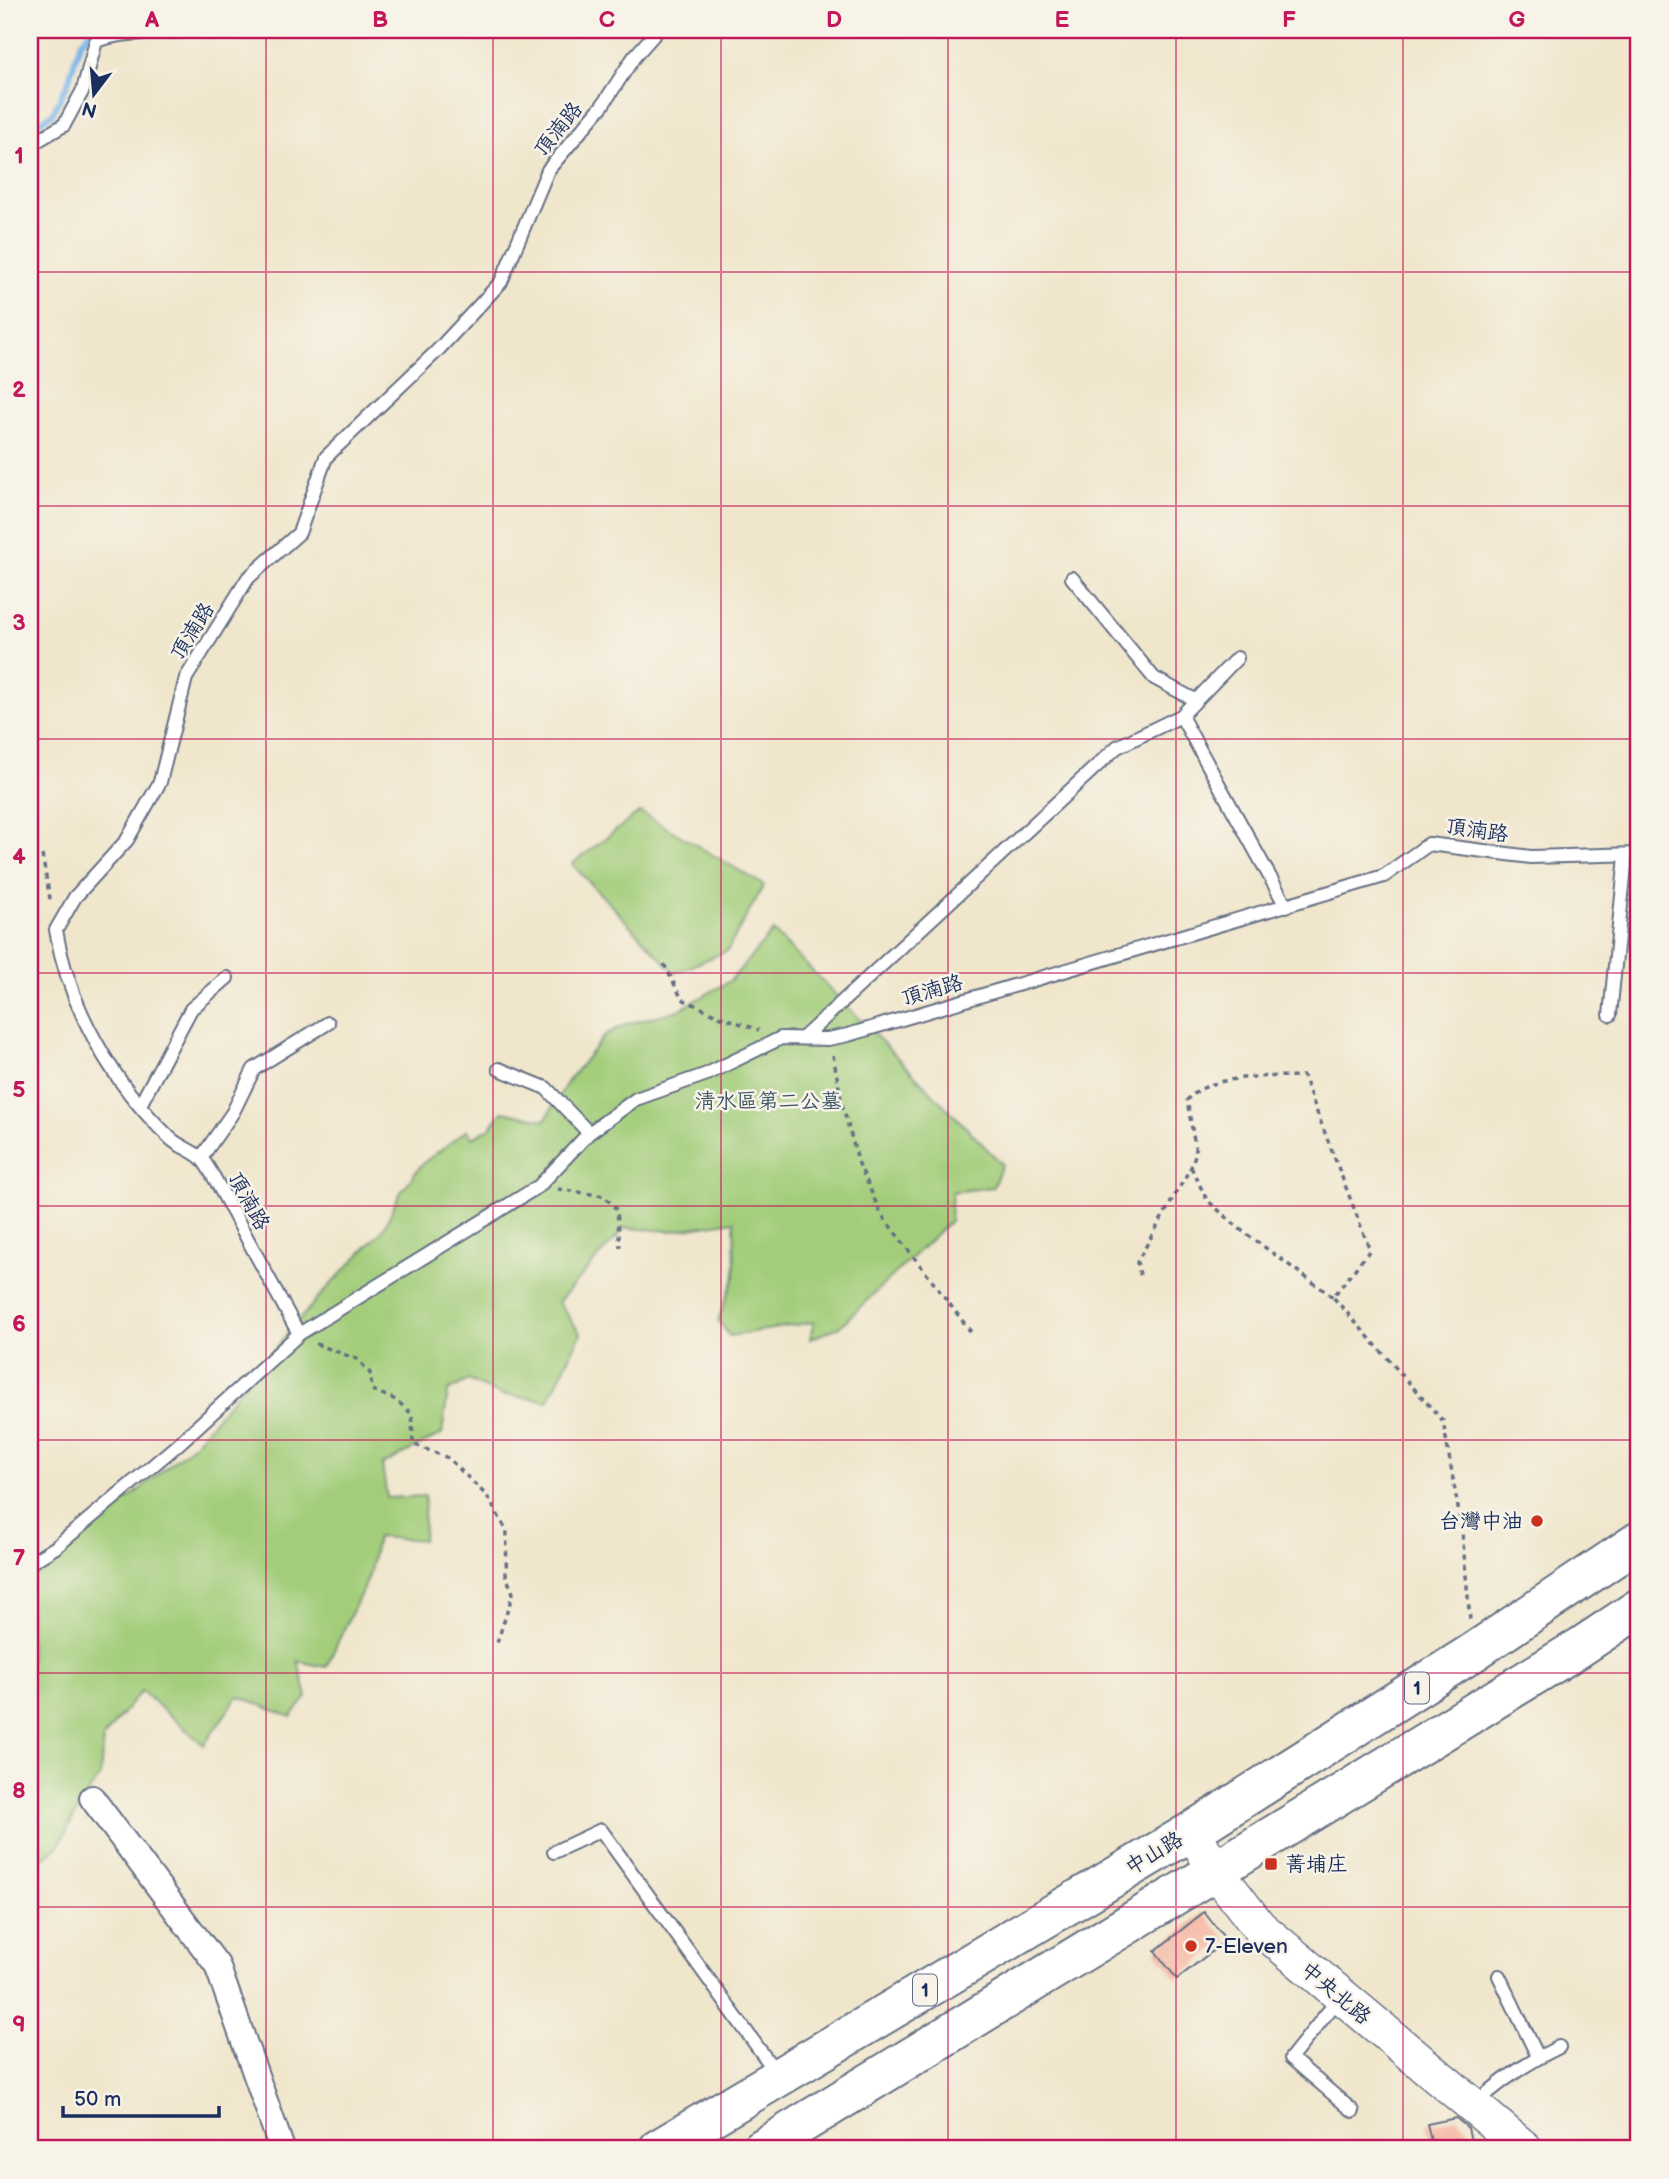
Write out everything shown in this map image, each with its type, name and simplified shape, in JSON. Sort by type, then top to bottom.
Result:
[{"type":"main road","name":"中山路","points":[[659,2149],[1192,1830],[1472,1653],[1639,1541]]},
{"type":"main road","name":"1","points":[[761,2149],[1568,1655],[1639,1608]]},
{"type":"street","points":[[92,1798],[217,1965],[282,2149]]},
{"type":"street","name":"中央北路","points":[[1192,1830],[1216,1871],[1259,1927],[1525,2149]]},
{"type":"lane","points":[[30,145],[64,125],[83,90],[96,41],[113,35],[188,30]]},
{"type":"lane","name":"頂湳路","points":[[299,1334],[201,1158],[172,1140],[130,1097],[85,1021],[68,980],[56,930],[75,897],[127,840],[160,782],[186,678],[248,578],[299,533],[326,457],[437,351],[500,282],[548,170],[602,106],[634,57],[658,30]]},
{"type":"lane","points":[[1072,578],[1154,678],[1195,700]]},
{"type":"lane","points":[[803,1038],[1116,747],[1181,716],[1237,658]]},
{"type":"lane","points":[[1181,716],[1286,906]]},
{"type":"lane","name":"頂湳路","points":[[30,1563],[56,1547],[176,1446],[299,1334],[539,1186],[589,1133],[636,1098],[707,1074],[781,1038],[828,1039],[1384,876],[1429,844],[1531,857],[1633,855]]},
{"type":"lane","points":[[1610,1015],[1633,855]]},
{"type":"lane","points":[[140,1105],[191,1009],[227,978]]},
{"type":"lane","points":[[201,1158],[233,1112],[254,1069],[328,1023]]},
{"type":"lane","points":[[499,1069],[546,1088],[589,1133]]},
{"type":"lane","points":[[554,1852],[601,1830],[779,2077]]},
{"type":"lane","points":[[1499,1976],[1538,2057]]},
{"type":"lane","points":[[1340,1997],[1291,2058],[1353,2111]]},
{"type":"lane","points":[[1473,2106],[1501,2081],[1559,2047]]},
{"type":"path","points":[[42,855],[56,930]]},
{"type":"path","points":[[664,964],[682,999],[719,1016],[781,1038]]},
{"type":"path","points":[[828,1039],[859,1164],[881,1214],[971,1332]]},
{"type":"path","points":[[1140,1275],[1137,1262],[1191,1167],[1196,1152],[1186,1100],[1194,1092],[1238,1078],[1303,1076],[1370,1250],[1333,1297]]},
{"type":"path","points":[[1191,1167],[1207,1200],[1241,1230],[1333,1297],[1443,1421],[1462,1531],[1472,1653]]},
{"type":"path","points":[[539,1186],[604,1196],[617,1210],[620,1247]]},
{"type":"path","points":[[299,1334],[316,1344],[357,1359],[370,1373],[372,1390],[396,1400],[412,1413],[413,1444],[448,1458],[487,1496],[507,1531],[506,1576],[513,1592],[496,1643]]},
{"type":"green space","points":[[640,812],[764,885],[727,951],[675,973],[572,864]]},
{"type":"green space","name":"清水區第二公墓","points":[[773,931],[1002,1164],[993,1187],[952,1192],[950,1221],[839,1327],[810,1339],[814,1322],[729,1336],[718,1320],[735,1276],[734,1221],[672,1231],[625,1228],[558,1302],[581,1334],[548,1401],[499,1394],[468,1380],[448,1391],[442,1434],[382,1465],[387,1498],[425,1496],[423,1540],[377,1537],[369,1576],[326,1667],[298,1661],[307,1697],[291,1717],[238,1696],[204,1745],[141,1691],[103,1738],[100,1777],[84,1798],[58,1847],[30,1868],[30,1575],[52,1562],[193,1445],[318,1298],[383,1230],[399,1195],[422,1164],[467,1130],[472,1138],[490,1128],[503,1111],[545,1120],[568,1081],[606,1034],[627,1024],[679,1010],[731,980]]},
{"type":"building","name":"7-Eleven","points":[[1204,1912],[1226,1940],[1177,1979],[1155,1951]]},
{"type":"building","points":[[1456,2118],[1468,2128],[1473,2149],[1433,2149],[1427,2124]]},
{"type":"waterway","points":[[30,129],[52,114],[68,83],[80,44],[92,30]]},
{"type":"place","name":"台灣中油","points":[[1537,1521]]},
{"type":"place","name":"菁埔庄","points":[[1271,1864]]},
{"type":"place","name":"7-Eleven","points":[[1191,1946]]}]
